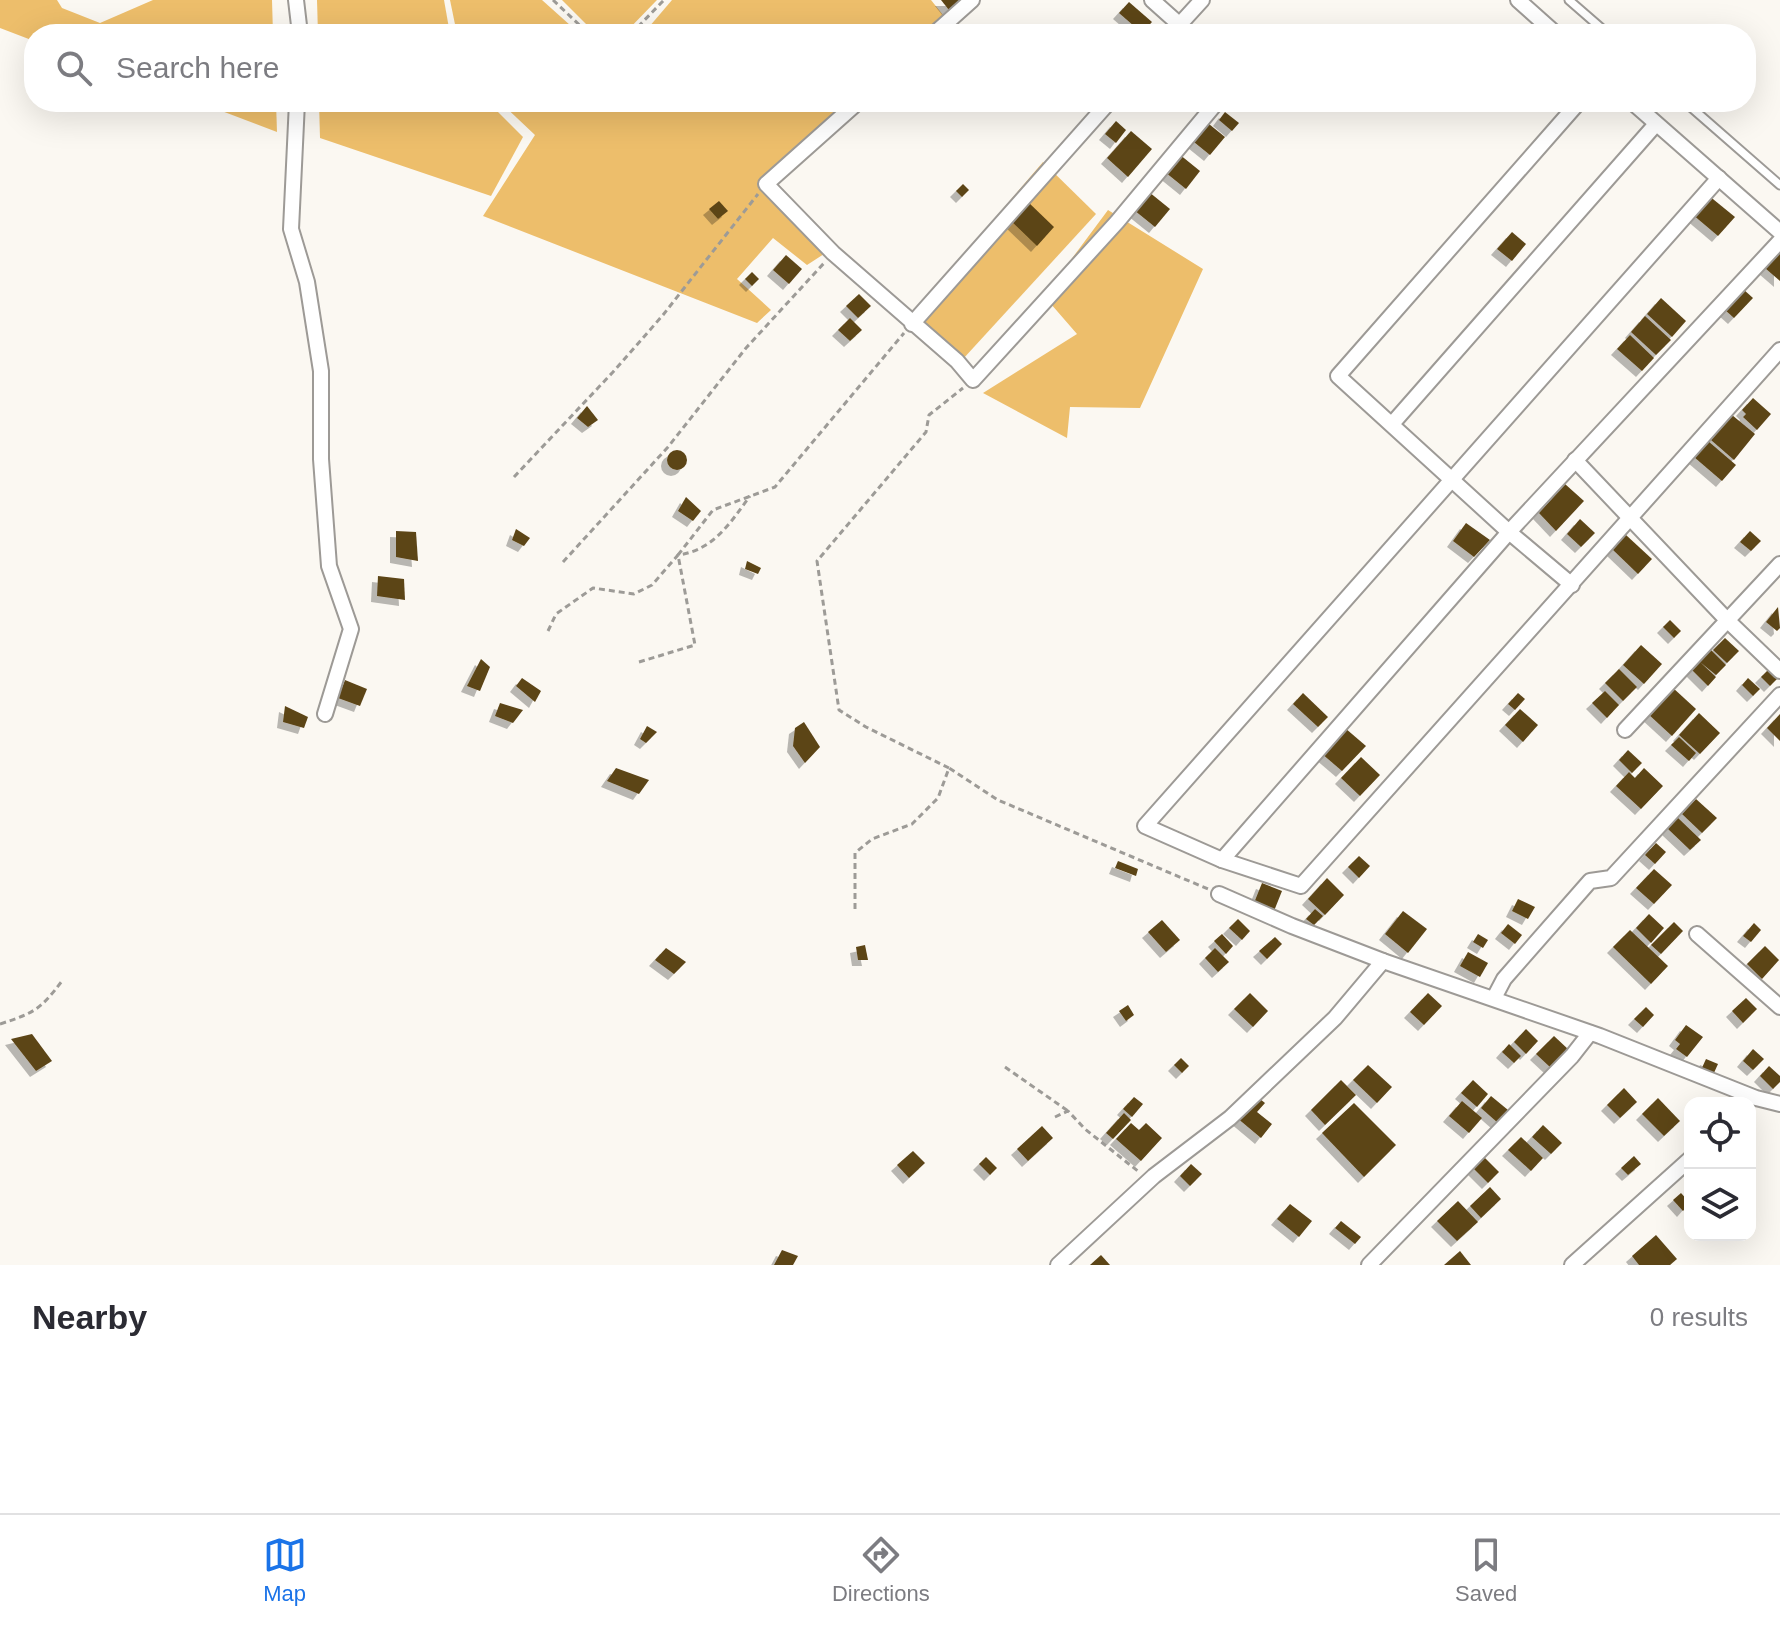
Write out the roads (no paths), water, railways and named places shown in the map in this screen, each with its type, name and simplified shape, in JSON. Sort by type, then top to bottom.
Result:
[{"type":"street","points":[[296,0],[299,24]]},
{"type":"street","points":[[945,24],[972,0]]},
{"type":"street","points":[[1152,0],[1174,24]]},
{"type":"street","points":[[1185,24],[1202,0]]},
{"type":"street","points":[[1518,0],[1545,24]]},
{"type":"street","points":[[297,112],[291,229],[307,282],[321,371],[321,459],[329,566],[351,629],[325,714]]},
{"type":"street","points":[[847,112],[766,184],[833,253],[957,361],[973,380],[1117,222],[1209,112]]},
{"type":"street","points":[[912,324],[1100,112]]},
{"type":"street","points":[[1570,112],[1338,376],[1509,532],[1572,585]]},
{"type":"street","points":[[1643,112],[1780,232]]},
{"type":"street","points":[[1392,424],[1656,124]]},
{"type":"street","points":[[1719,178],[1145,826],[1222,860],[1301,886],[1780,350]]},
{"type":"street","points":[[1222,860],[1509,532],[1780,241]]},
{"type":"street","points":[[1575,460],[1727,620],[1780,671]]},
{"type":"street","points":[[1625,730],[1780,564]]},
{"type":"street","points":[[1494,998],[1504,979],[1590,881],[1611,878],[1780,695]]},
{"type":"street","points":[[1219,894],[1383,961],[1590,1033],[1746,1097]]},
{"type":"street","points":[[1697,934],[1780,1007]]},
{"type":"street","points":[[1058,1265],[1154,1176],[1241,1108],[1335,1018],[1383,961]]},
{"type":"street","points":[[1369,1265],[1572,1056],[1590,1033]]},
{"type":"street","points":[[1756,1100],[1780,1104]]},
{"type":"street","points":[[1572,1265],[1684,1164]]},
{"type":"lane","points":[[1569,0],[1597,24]]},
{"type":"lane","points":[[1696,112],[1780,185]]}]
